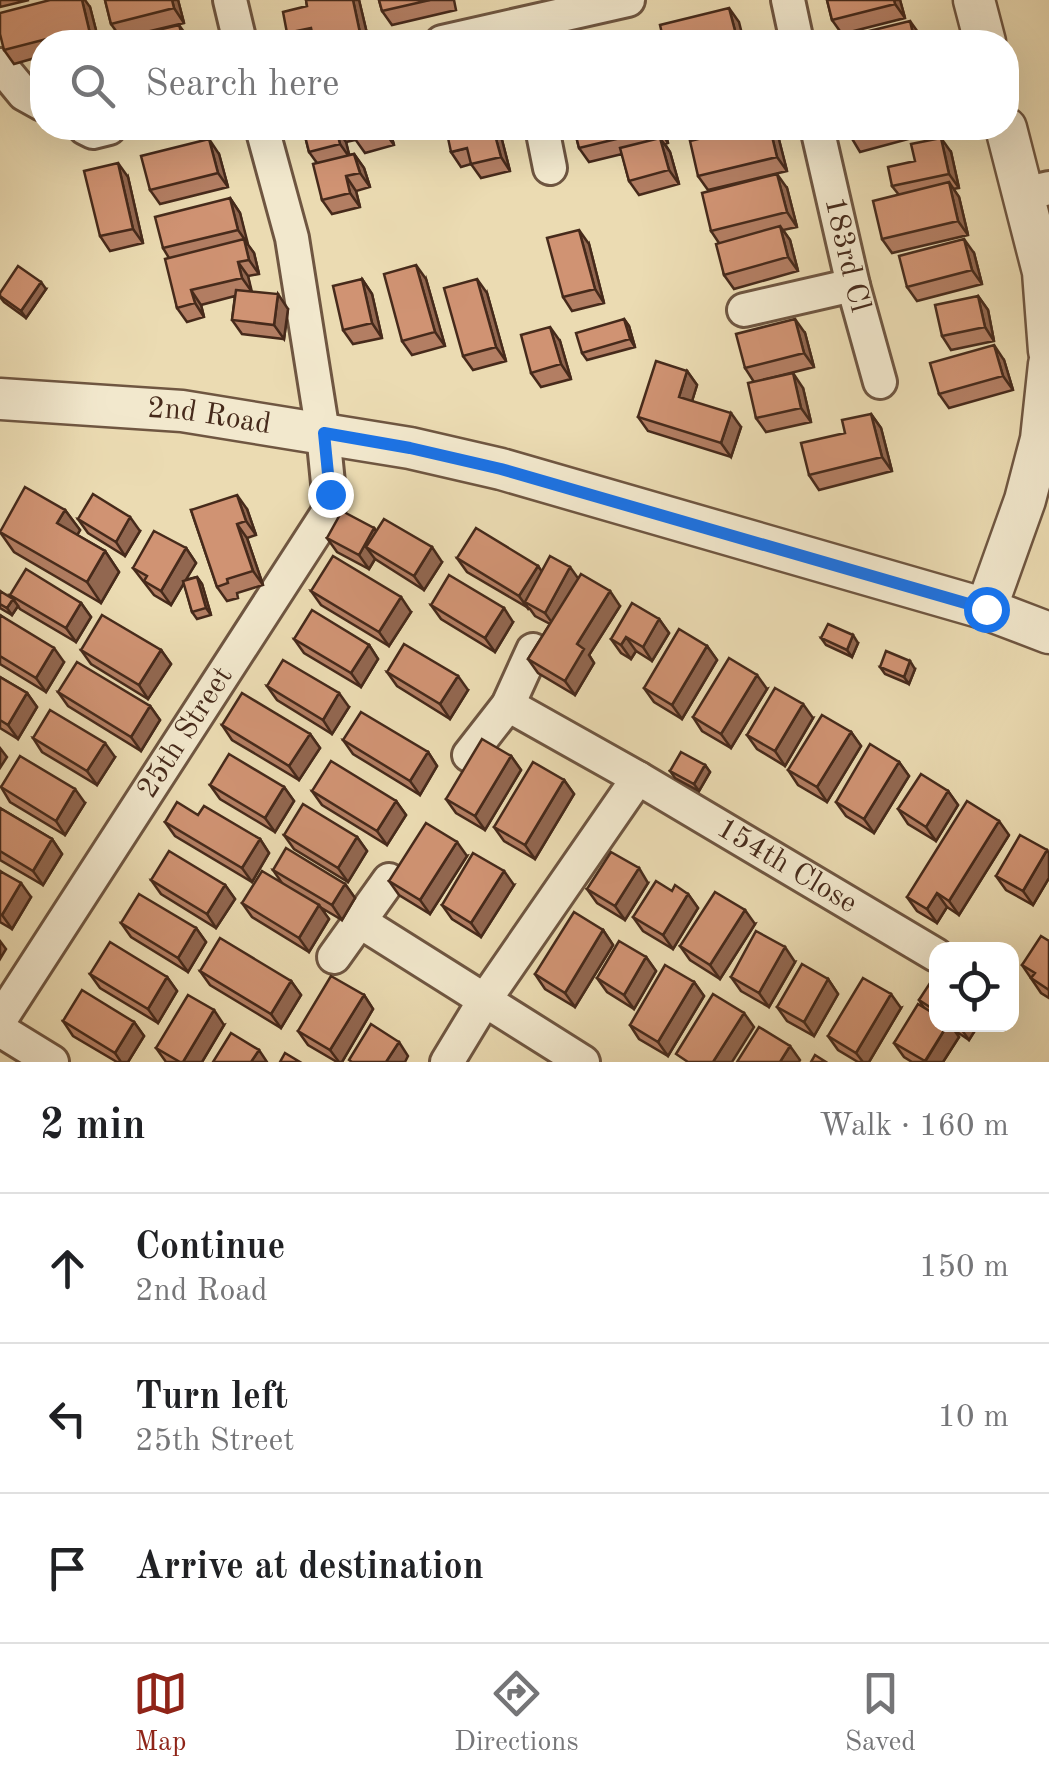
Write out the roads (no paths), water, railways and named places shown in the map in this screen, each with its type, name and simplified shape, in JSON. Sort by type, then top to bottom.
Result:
[{"type":"street","points":[[230,0],[237,30]]},
{"type":"street","points":[[486,30],[628,0]]},
{"type":"street","points":[[788,0],[794,30]]},
{"type":"street","points":[[974,0],[982,30]]},
{"type":"street","points":[[0,65],[30,97]]},
{"type":"street","name":"25th Street","points":[[0,1020],[328,514],[324,433],[292,238],[265,140]]},
{"type":"street","points":[[544,140],[550,168]]},
{"type":"street","name":"183rd Cl","points":[[820,140],[880,382]]},
{"type":"street","points":[[1012,140],[1036,191],[1049,350]]},
{"type":"street","points":[[744,310],[853,285]]},
{"type":"street","points":[[986,609],[1025,500],[1041,439],[1049,364]]},
{"type":"street","name":"2nd Road","points":[[0,399],[182,411],[410,448],[501,469],[986,609],[1049,633]]},
{"type":"street","points":[[469,755],[508,705],[533,650]]},
{"type":"street","name":"154th Close","points":[[508,705],[929,951]]},
{"type":"street","points":[[448,1062],[484,1001],[638,778]]},
{"type":"street","points":[[334,956],[389,880]]},
{"type":"street","points":[[359,922],[584,1062]]},
{"type":"street","points":[[0,1030],[52,1062]]}]
